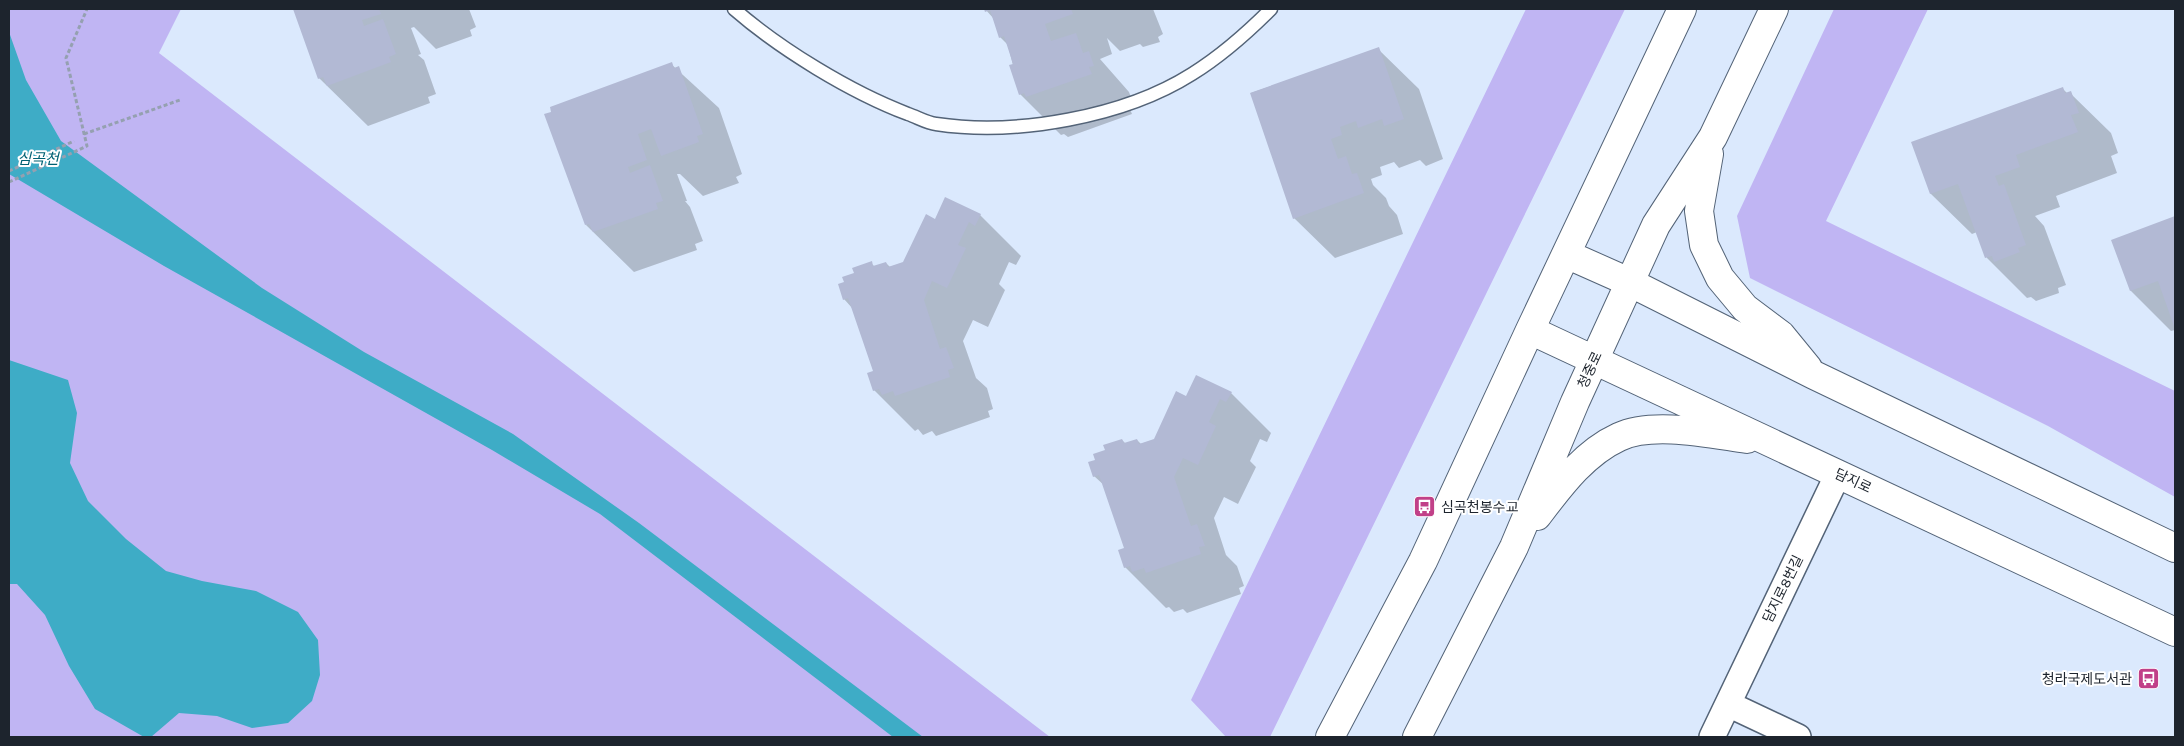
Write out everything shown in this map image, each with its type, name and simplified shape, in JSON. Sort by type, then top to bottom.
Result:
[{"type":"main road","points":[[1330,737],[1424,561],[1530,330],[1682,9]]},
{"type":"main road","name":"청중로","points":[[1417,737],[1514,547],[1629,282],[1656,225],[1713,137],[1774,9]]},
{"type":"main road","points":[[1713,137],[1702,182],[1698,211],[1704,245],[1720,278],[1745,308],[1781,335],[1814,376]]},
{"type":"main road","points":[[1566,254],[1629,282],[1814,376],[2175,548]]},
{"type":"main road","name":"담지로","points":[[1530,330],[2175,632]]},
{"type":"main road","points":[[1514,547],[1561,486],[1591,454],[1620,436],[1645,431],[1672,430],[1771,442]]},
{"type":"street","name":"담지로8번길","points":[[1712,737],[1838,474]]},
{"type":"street","points":[[1728,704],[1798,737]]},
{"type":"lane","points":[[734,9],[757,29],[848,87],[935,124],[991,127],[1051,123],[1131,103],[1191,75],[1228,48],[1271,9]]},
{"type":"path","points":[[9,182],[87,146],[66,58],[86,9]]},
{"type":"path","points":[[84,134],[180,100]]},
{"type":"path","points":[[9,171],[74,141]]},
{"type":"shaded area","points":[[9,9],[181,9],[159,53],[1050,737],[9,737]]},
{"type":"shaded area","points":[[1526,9],[1625,9],[1270,737],[1226,737],[1191,700]]},
{"type":"shaded area","points":[[1834,9],[1928,9],[1826,221],[2175,391],[2175,497],[2048,426],[1750,278],[1737,216]]},
{"type":"water","name":"심곡천","points":[[9,32],[26,80],[61,141],[262,288],[364,352],[513,434],[639,523],[923,737],[893,737],[600,514],[492,450],[164,266],[9,174]]},
{"type":"water","points":[[9,360],[68,380],[77,413],[70,463],[88,501],[126,539],[166,571],[202,581],[256,591],[298,612],[318,640],[320,675],[312,701],[288,723],[252,728],[217,716],[179,713],[151,737],[144,737],[95,709],[69,666],[45,615],[17,584],[9,584]]},
{"type":"building","points":[[293,9],[379,9],[381,14],[362,20],[364,26],[383,19],[396,54],[389,57],[391,62],[327,86],[323,77],[318,79]]},
{"type":"building","points":[[984,9],[1071,9],[1073,14],[1045,24],[1051,41],[1076,33],[1083,53],[1089,51],[1094,66],[1089,67],[1092,74],[1026,97],[1024,93],[1019,95],[1009,65],[1013,64],[1004,36],[999,38],[990,10],[985,12]]},
{"type":"building","points":[[1379,47],[1404,119],[1384,126],[1382,119],[1358,128],[1356,121],[1340,127],[1342,135],[1331,139],[1338,159],[1346,156],[1352,174],[1357,173],[1364,193],[1293,219],[1250,93]]},
{"type":"building","points":[[672,62],[674,68],[679,66],[703,134],[697,136],[699,142],[661,156],[651,129],[638,134],[647,160],[628,167],[630,173],[650,165],[663,201],[656,203],[658,209],[593,232],[589,224],[585,225],[544,114],[551,112],[550,107]]},
{"type":"building","points":[[2063,87],[2065,93],[2071,91],[2079,113],[2071,115],[2078,132],[2016,155],[2020,167],[1995,176],[1999,186],[2004,184],[2026,245],[2018,248],[2020,252],[1994,262],[1992,256],[1985,258],[1958,184],[1930,194],[1911,142]]},
{"type":"building","points":[[945,197],[981,214],[975,226],[969,222],[958,245],[966,248],[947,288],[932,281],[924,300],[940,349],[946,347],[954,368],[948,370],[950,377],[895,396],[893,391],[882,395],[879,389],[873,391],[867,373],[873,371],[848,298],[843,300],[838,284],[844,282],[842,277],[854,273],[852,268],[872,261],[873,266],[886,262],[888,267],[903,262],[926,214],[935,219]]},
{"type":"building","points":[[2175,216],[2175,329],[2158,281],[2130,291],[2111,240]]},
{"type":"building","points":[[1196,375],[1232,392],[1226,402],[1220,399],[1209,422],[1216,426],[1198,465],[1183,458],[1174,477],[1191,526],[1197,524],[1205,546],[1199,547],[1201,554],[1146,573],[1144,568],[1132,572],[1130,566],[1124,568],[1118,550],[1124,548],[1099,475],[1093,477],[1088,462],[1095,460],[1093,454],[1105,450],[1103,445],[1122,439],[1124,443],[1137,439],[1139,444],[1154,439],[1176,391],[1186,396]]},
{"type":"place","name":"심곡천봉수교","points":[[1425,507]]},
{"type":"place","name":"청라국제도서관","points":[[2148,679]]}]
